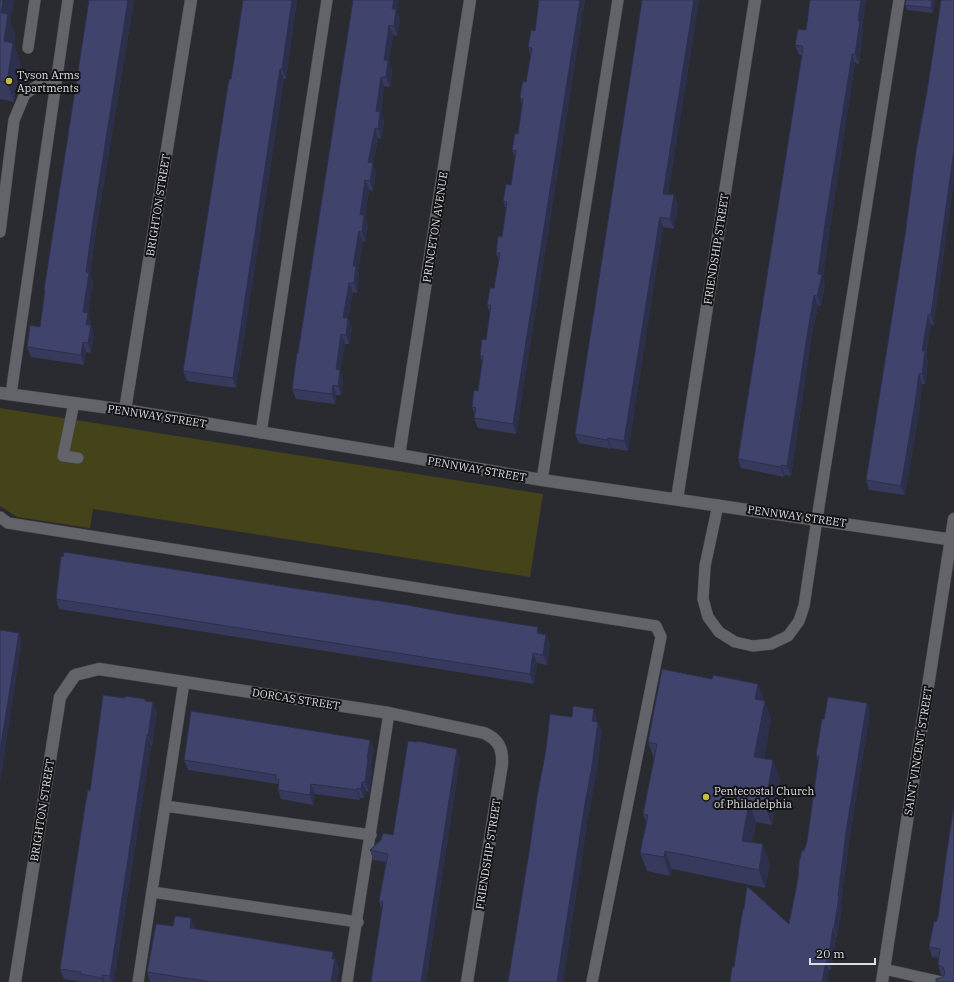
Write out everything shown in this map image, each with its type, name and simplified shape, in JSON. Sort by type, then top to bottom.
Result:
[{"type":"street","name":"BRIGHTON STREET","points":[[126,410],[191,0]]},
{"type":"street","name":"PRINCETON AVENUE","points":[[399,455],[470,0]]},
{"type":"street","name":"FRIENDSHIP STREET","points":[[677,499],[755,0]]},
{"type":"street","name":"PENNWAY STREET","points":[[5,393],[126,410],[542,480],[817,519],[952,540]]},
{"type":"street","name":"SAINT VINCENT STREET","points":[[882,982],[952,540],[954,519]]},
{"type":"street","name":"BRIGHTON STREET","points":[[15,982],[60,697],[75,675],[99,669],[106,670]]},
{"type":"street","name":"DORCAS STREET","points":[[106,670],[389,713],[484,733]]},
{"type":"street","name":"FRIENDSHIP STREET","points":[[468,982],[503,756],[501,748],[497,742],[491,736],[484,733]]},
{"type":"lane","points":[[28,48],[35,0]]},
{"type":"lane","points":[[5,393],[56,85],[68,0]]},
{"type":"lane","points":[[261,433],[327,0]]},
{"type":"lane","points":[[542,480],[618,0]]},
{"type":"lane","points":[[718,505],[705,566],[703,599],[708,617],[719,632],[735,642],[753,646],[771,644],[788,636],[799,621],[804,606],[899,0]]},
{"type":"lane","points":[[0,232],[14,120],[25,94],[40,84],[56,85]]},
{"type":"lane","points":[[74,403],[63,456],[78,458]]},
{"type":"lane","points":[[0,518],[8,523],[656,626],[661,637],[592,982]]},
{"type":"lane","points":[[138,982],[184,682]]},
{"type":"lane","points":[[347,982],[358,922],[389,713]]},
{"type":"lane","points":[[165,806],[371,835]]},
{"type":"lane","points":[[152,892],[358,922]]},
{"type":"lane","points":[[884,969],[942,982]]},
{"type":"shaded area","points":[[0,408],[543,494],[530,577],[93,509],[90,528],[17,517],[0,506]]},
{"type":"building","points":[[0,0],[3,0],[1,13],[8,14],[4,41],[13,43],[7,82],[0,81]]},
{"type":"building","points":[[89,0],[128,0],[86,272],[89,273],[83,312],[88,313],[86,325],[91,325],[88,343],[83,342],[81,355],[27,347],[30,325],[40,327],[44,290]]},
{"type":"building","points":[[243,0],[292,0],[282,69],[280,69],[233,378],[183,371],[229,79],[231,79]]},
{"type":"building","points":[[353,0],[394,0],[392,9],[396,9],[394,26],[389,25],[384,60],[388,61],[386,77],[381,77],[376,111],[380,112],[378,129],[375,128],[368,162],[373,163],[370,181],[365,180],[360,215],[364,215],[362,232],[359,231],[353,266],[356,266],[354,283],[349,283],[343,318],[348,318],[346,335],[341,334],[336,369],[340,370],[338,386],[333,385],[332,394],[292,389]]},
{"type":"building","points":[[539,0],[580,0],[513,424],[474,418],[476,408],[472,407],[474,390],[478,391],[483,356],[480,356],[482,339],[486,340],[491,305],[487,305],[490,288],[494,288],[500,253],[496,253],[498,236],[502,237],[507,202],[503,201],[506,184],[511,185],[516,151],[512,150],[515,133],[518,134],[523,99],[520,98],[521,90],[523,81],[526,82],[532,48],[528,47],[531,30],[535,31]]},
{"type":"building","points":[[642,0],[694,0],[663,194],[674,195],[670,219],[660,217],[624,441],[608,438],[607,440],[575,434]]},
{"type":"building","points":[[810,0],[861,0],[858,21],[860,21],[855,54],[852,54],[825,224],[818,274],[822,275],[817,296],[814,295],[787,466],[781,465],[781,467],[738,459],[803,48],[802,46],[795,45],[798,29],[806,30]]},
{"type":"building","points":[[906,0],[932,0],[931,8],[905,5]]},
{"type":"building","points":[[941,0],[954,0],[954,150],[931,315],[928,315],[922,351],[925,351],[922,374],[919,374],[901,486],[866,480],[905,235],[916,151]]},
{"type":"building","points":[[64,552],[407,605],[538,627],[537,633],[546,635],[543,655],[533,653],[530,674],[56,599],[61,556],[63,557]]},
{"type":"building","points":[[0,630],[19,633],[0,751]]},
{"type":"building","name":"Pentecostal Church of Philadelphia","points":[[662,669],[712,679],[713,675],[758,684],[755,699],[765,701],[754,757],[773,760],[765,806],[749,803],[742,841],[763,844],[759,870],[665,851],[664,857],[640,853],[648,815],[643,814],[657,744],[648,742]]},
{"type":"building","points":[[103,695],[125,698],[125,696],[145,699],[145,701],[153,702],[110,976],[102,975],[102,978],[81,974],[81,972],[60,969],[85,806],[88,790],[90,791]]},
{"type":"building","points":[[828,697],[867,703],[846,832],[834,928],[828,961],[826,961],[822,982],[730,982],[732,967],[734,967],[747,886],[789,924],[798,878],[799,863],[802,850],[804,851],[807,841],[819,756],[816,755],[822,719],[824,719]]},
{"type":"building","points":[[573,706],[594,709],[592,721],[598,722],[557,982],[508,982],[546,749],[550,714],[572,717]]},
{"type":"building","points":[[191,711],[370,740],[365,782],[362,782],[361,789],[357,788],[357,790],[311,784],[310,795],[278,790],[279,779],[276,779],[276,775],[184,760]]},
{"type":"building","points":[[408,741],[417,741],[457,749],[421,982],[371,982],[383,902],[379,901],[388,854],[370,850],[381,840],[383,833],[393,835]]},
{"type":"building","points":[[954,805],[954,982],[936,982],[936,979],[943,977],[945,973],[943,967],[938,965],[940,949],[929,947],[934,921],[936,922],[938,917]]},
{"type":"building","points":[[175,916],[191,918],[190,928],[333,952],[332,959],[335,959],[331,982],[211,982],[147,972],[156,924],[173,926]]},
{"type":"place","name":"Tyson Arms Apartments","points":[[9,81]]},
{"type":"place","name":"Pentecostal Church of Philadelphia","points":[[706,797]]}]
